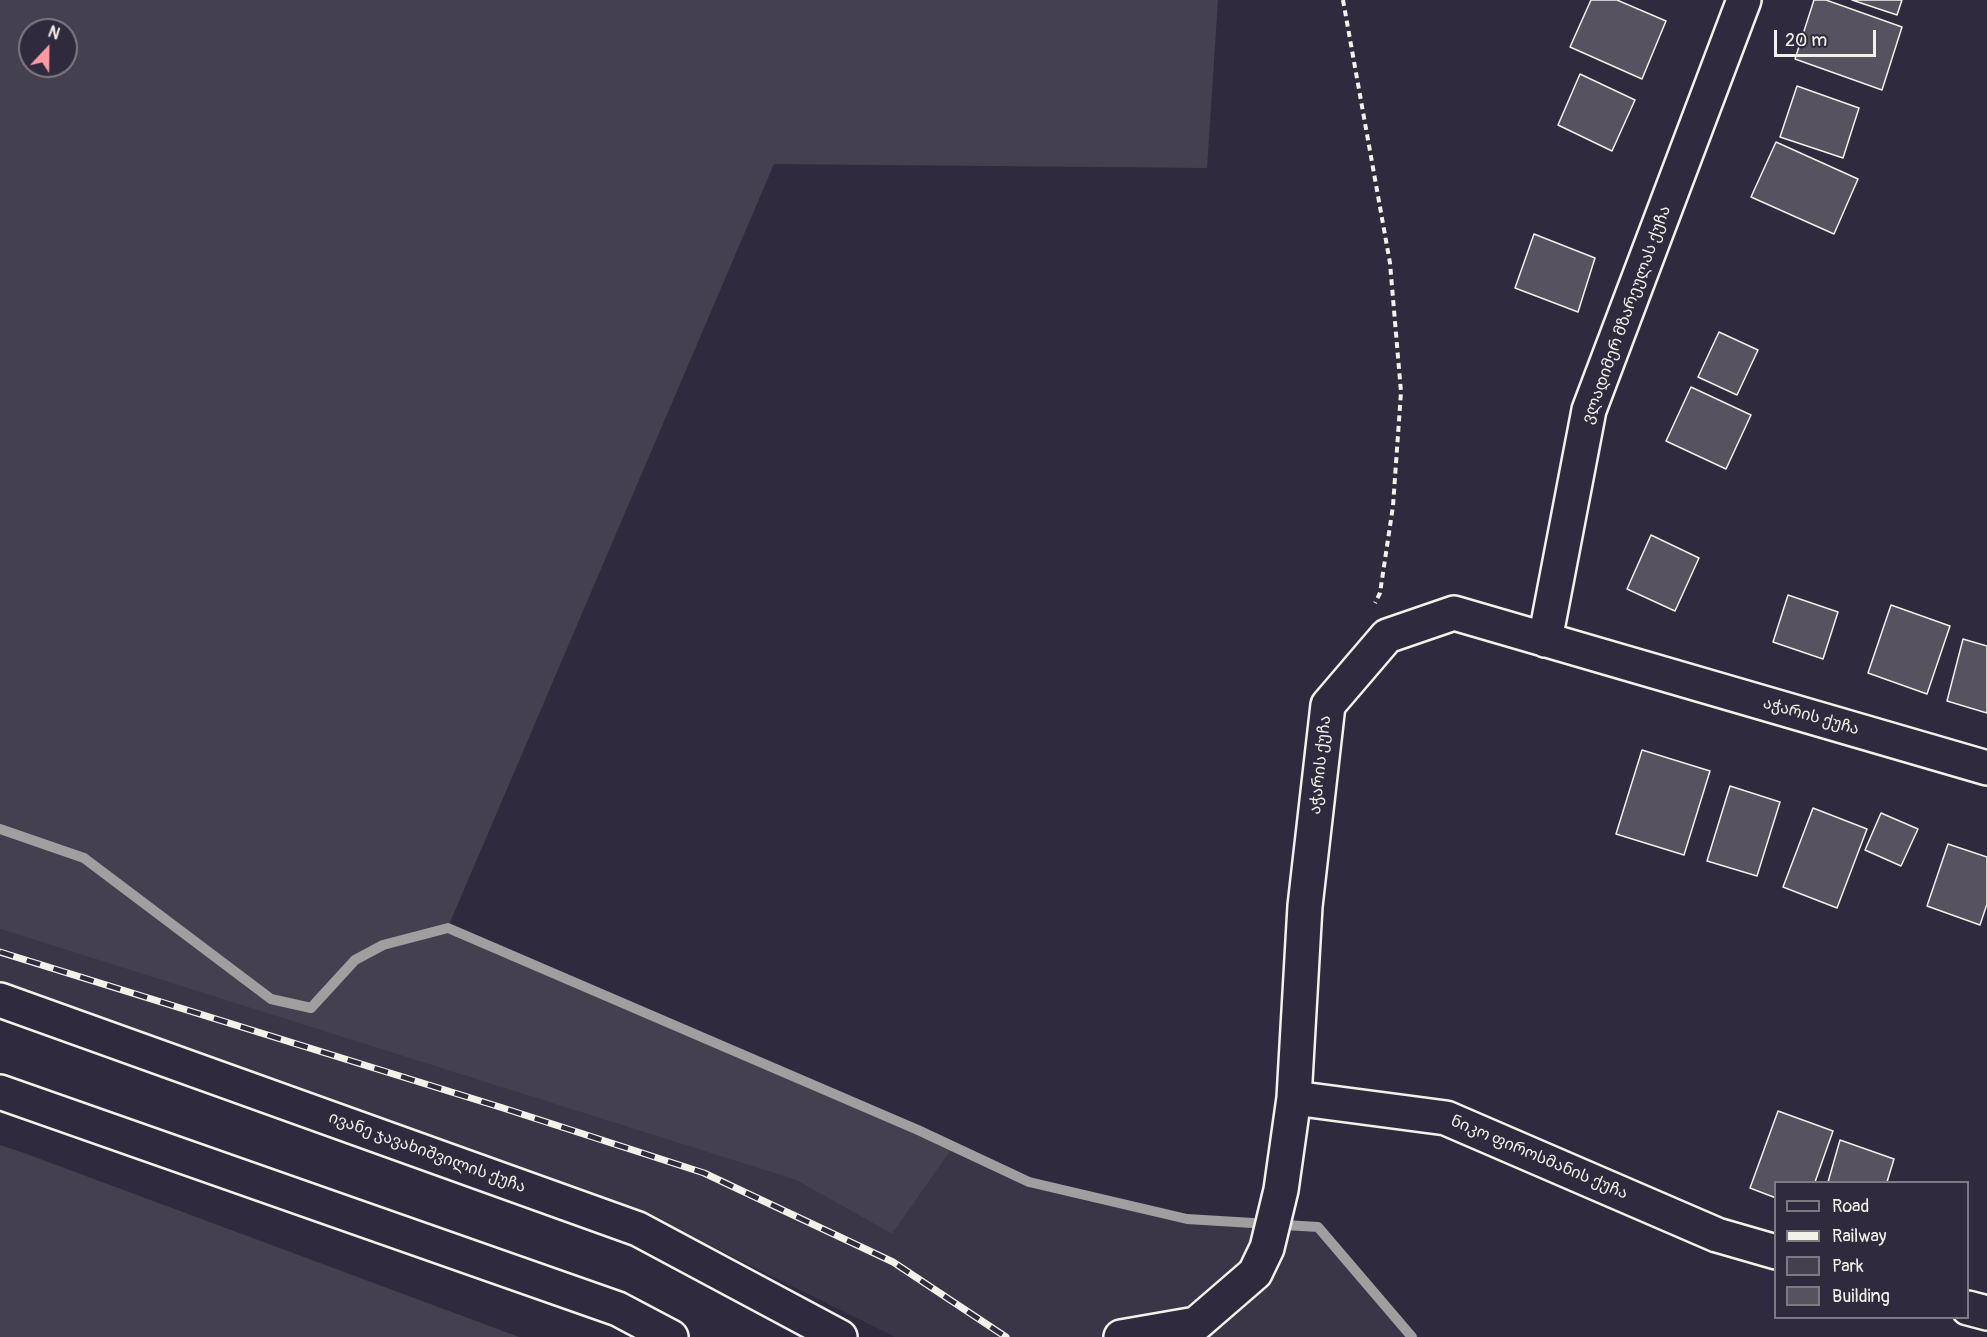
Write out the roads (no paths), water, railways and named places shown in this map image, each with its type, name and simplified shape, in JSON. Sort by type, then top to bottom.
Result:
[{"type":"street","name":"ვლადიმერ მზარეულას ქუჩა","points":[[1545,640],[1589,410],[1744,0]]},
{"type":"street","name":"აჭარის ქუჩა","points":[[1121,1337],[1196,1324],[1255,1273],[1267,1248],[1281,1190],[1294,1098],[1305,906],[1328,705],[1387,636],[1454,613],[1987,768]]},
{"type":"street","name":"ივანე ჯავახიშვილის ქუჩა","points":[[0,1000],[638,1229],[840,1337]]},
{"type":"street","points":[[0,1092],[618,1310],[671,1337]]},
{"type":"street","name":"ნიკო ფიროსმანის ქუჩა","points":[[1294,1098],[1446,1118],[1717,1235],[1774,1251]]},
{"type":"street","points":[[1969,1308],[1987,1313]]},
{"type":"waterway","points":[[0,829],[84,858],[271,999],[311,1008],[355,960],[383,945],[448,928],[918,1130],[1029,1182],[1187,1219],[1318,1227],[1412,1337]]},
{"type":"railway","points":[[0,952],[503,1108],[704,1173],[893,1262],[1006,1337]]}]
